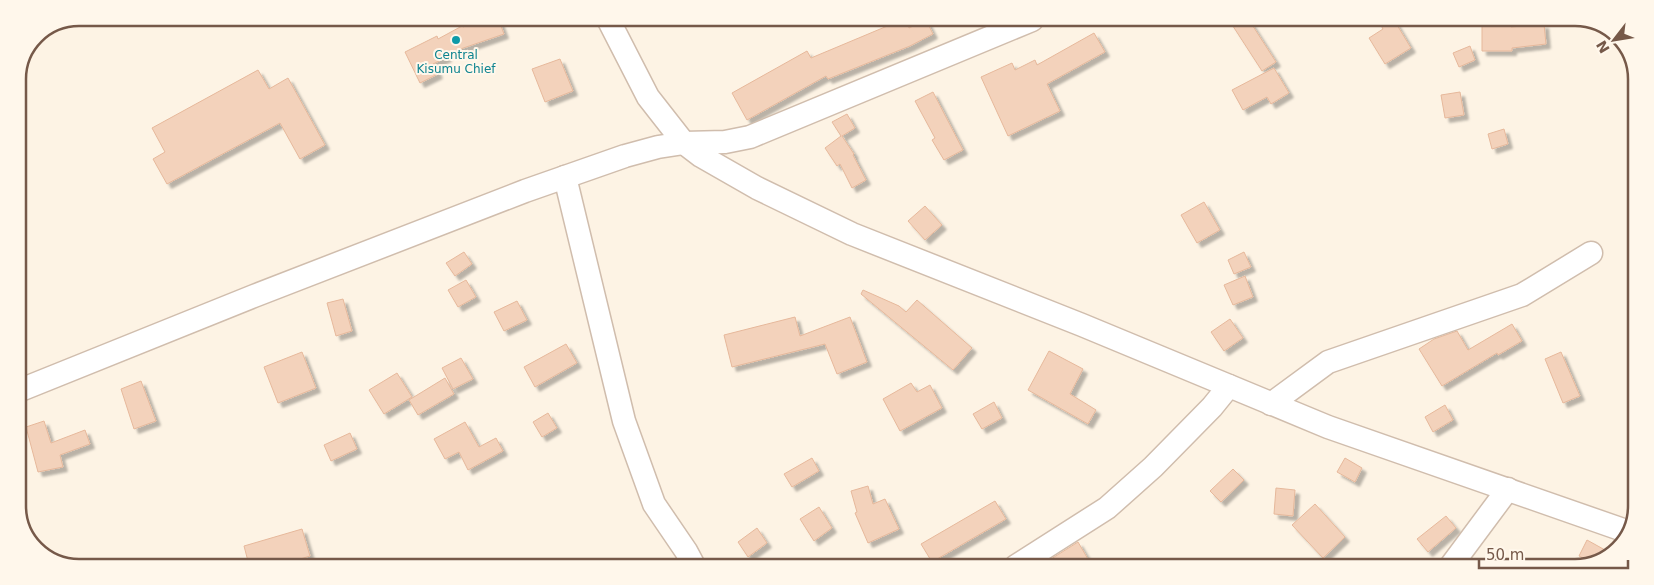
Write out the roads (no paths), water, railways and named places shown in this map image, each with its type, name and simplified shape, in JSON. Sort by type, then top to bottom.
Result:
[{"type":"street","points":[[612,26],[648,97],[684,143],[701,156],[757,188],[852,234],[977,282],[1328,428],[1622,529]]},
{"type":"street","points":[[26,388],[254,296],[524,191],[658,147],[684,143],[726,142],[750,137],[1018,26]]},
{"type":"street","points":[[565,177],[624,422],[654,504],[690,559]]},
{"type":"street","points":[[1271,404],[1328,362],[1522,295],[1591,253]]},
{"type":"street","points":[[1027,559],[1107,508],[1153,467],[1212,407],[1229,386]]},
{"type":"street","points":[[1456,559],[1508,489]]},
{"type":"place","name":"Central Kisumu Chief","points":[[456,40]]}]
